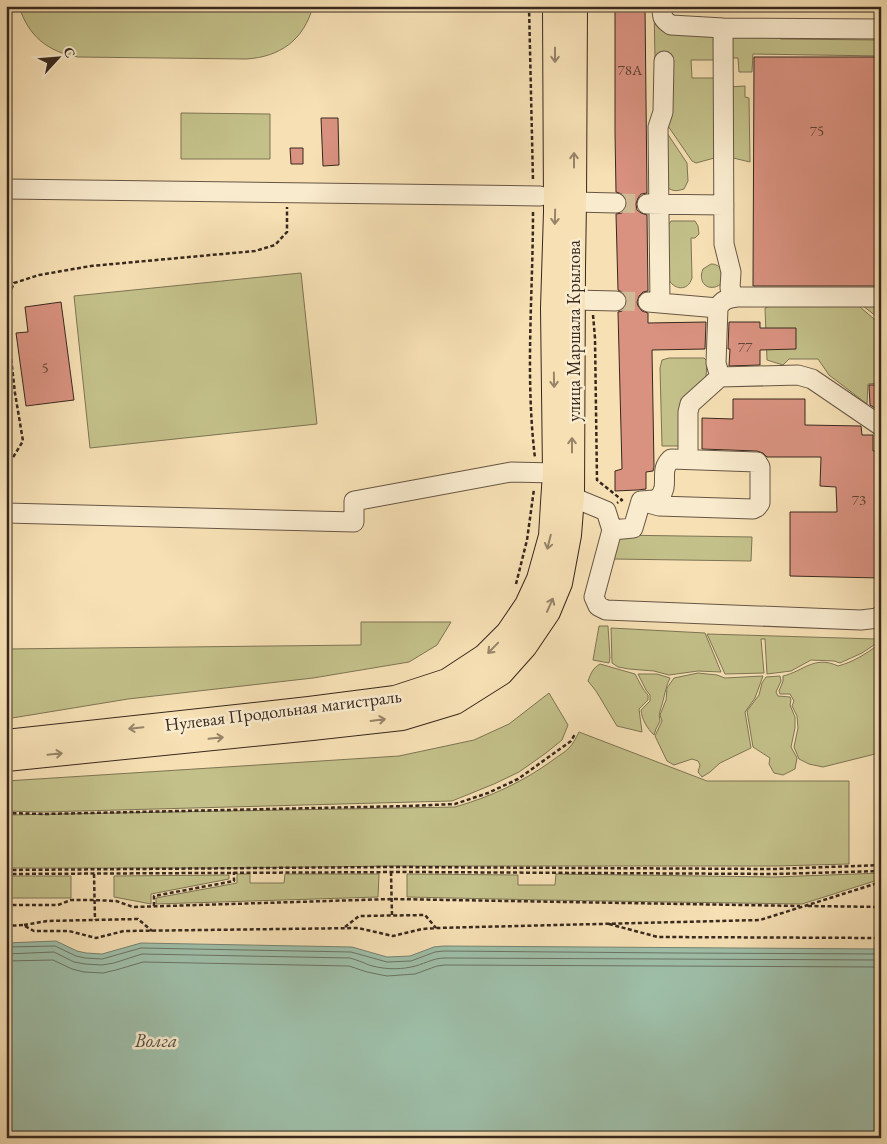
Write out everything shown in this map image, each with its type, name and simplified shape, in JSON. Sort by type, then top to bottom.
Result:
[{"type":"main road","name":"улица Маршала Крылова","points":[[539,579],[551,536],[546,472],[573,304],[556,212],[555,6]]},
{"type":"main road","name":"улица Маршала Крылова","points":[[525,646],[548,612],[560,583],[569,535],[572,497],[575,6]]},
{"type":"main road","name":"Нулевая Продольная магистраль","points":[[6,742],[395,698],[447,681],[485,656],[508,633],[527,605],[539,579]]},
{"type":"main road","name":"Нулевая Продольная магистраль","points":[[6,759],[402,718],[455,702],[501,673],[525,646]]},
{"type":"lane","points":[[662,6],[662,16],[671,25],[723,28],[881,29]]},
{"type":"lane","points":[[723,28],[724,244],[731,272],[730,288],[737,297]]},
{"type":"lane","points":[[664,61],[663,112],[658,127],[653,204],[654,302],[718,308]]},
{"type":"lane","points":[[6,189],[537,196]]},
{"type":"lane","points":[[574,202],[616,203]]},
{"type":"lane","points":[[653,204],[724,205]]},
{"type":"lane","points":[[720,377],[716,363],[718,308],[724,300],[731,297],[881,297]]},
{"type":"lane","points":[[573,304],[616,301]]},
{"type":"lane","points":[[688,459],[688,412],[690,404],[720,377],[798,375],[812,379],[881,426]]},
{"type":"lane","points":[[671,459],[756,462],[760,467],[760,503],[753,509],[659,506],[641,501],[654,500],[661,496],[664,489],[666,464],[671,459]]},
{"type":"lane","points":[[6,513],[354,522],[354,501],[511,472],[546,472]]},
{"type":"lane","points":[[572,497],[606,511],[612,530],[594,597],[598,606],[606,610],[861,620],[878,618],[881,615]]},
{"type":"lane","points":[[612,530],[633,528],[641,501]]},
{"type":"path","points":[[514,590],[546,472],[533,440],[529,357],[537,196],[529,6]]},
{"type":"path","points":[[6,301],[14,283],[39,274],[91,266],[254,251],[275,244],[287,232],[287,200]]},
{"type":"path","points":[[573,304],[595,338],[598,480],[622,500],[606,511]]},
{"type":"path","points":[[6,314],[15,393],[23,441],[12,459],[6,462]]},
{"type":"path","points":[[6,813],[54,814],[455,804],[488,793],[518,779],[571,741],[575,734]]},
{"type":"path","points":[[234,871],[390,867],[775,869],[881,865]]},
{"type":"path","points":[[390,867],[392,916]]},
{"type":"path","points":[[154,906],[154,896],[234,881],[234,871]]},
{"type":"path","points":[[6,872],[234,871],[775,874],[881,871]]},
{"type":"path","points":[[94,872],[95,920]]},
{"type":"path","points":[[23,926],[34,931],[69,931],[96,938],[124,931],[344,928],[358,928],[393,936],[422,928],[760,920],[881,882]]},
{"type":"path","points":[[6,905],[58,905],[71,900],[116,901],[133,907],[392,899],[881,907]]},
{"type":"path","points":[[344,928],[359,916],[425,915],[436,928]]},
{"type":"path","points":[[6,926],[23,926],[47,921],[138,919],[152,931]]},
{"type":"path","points":[[605,923],[658,937],[881,938]]},
{"type":"shaded area","points":[[19,6],[313,6],[304,28],[289,44],[270,55],[246,59],[78,57],[67,55],[49,47],[34,34],[23,17]]},
{"type":"shaded area","points":[[654,6],[662,28],[719,35],[720,60],[691,60],[692,78],[720,78],[718,157],[696,163],[692,161],[668,126],[667,58],[655,58]]},
{"type":"shaded area","points":[[772,34],[781,39],[881,40],[881,56],[753,54],[752,72],[739,72],[738,58],[727,58],[729,36]]},
{"type":"shaded area","points":[[745,86],[745,97],[749,98],[750,162],[729,157],[728,87]]},
{"type":"shaded area","points":[[181,113],[270,114],[270,159],[181,159]]},
{"type":"shaded area","points":[[667,133],[687,163],[688,181],[684,189],[673,190],[667,187]]},
{"type":"shaded area","points":[[671,221],[695,221],[698,226],[699,234],[695,238],[691,238],[692,278],[687,286],[680,288],[673,285],[668,278],[666,229]]},
{"type":"shaded area","points":[[711,264],[722,270],[721,284],[717,287],[708,287],[702,279],[703,269]]},
{"type":"shaded area","points":[[301,273],[317,424],[90,448],[74,296]]},
{"type":"shaded area","points":[[775,304],[881,304],[881,320],[863,306],[860,307],[881,325],[880,383],[868,384],[867,404],[829,375],[818,359],[789,359],[783,365],[767,360],[765,308]]},
{"type":"shaded area","points":[[669,358],[704,358],[707,361],[706,378],[683,446],[662,446],[660,368],[662,360]]},
{"type":"shaded area","points":[[614,535],[752,537],[751,561],[613,559]]},
{"type":"shaded area","points":[[361,622],[451,622],[437,645],[409,662],[313,678],[128,699],[6,719],[6,649],[361,645]]},
{"type":"shaded area","points":[[599,626],[608,626],[609,663],[593,660]]},
{"type":"shaded area","points":[[611,628],[705,633],[721,672],[698,671],[669,675],[654,671],[618,667],[612,663]]},
{"type":"shaded area","points":[[707,634],[876,639],[877,643],[862,653],[840,663],[811,660],[791,671],[767,674],[765,639],[761,639],[764,673],[725,674]]},
{"type":"shaded area","points":[[878,645],[881,649],[881,746],[879,753],[823,767],[809,764],[799,759],[794,747],[798,728],[797,716],[792,706],[794,701],[790,694],[780,694],[779,691],[783,676],[816,663],[830,663],[838,666],[869,652]]},
{"type":"shaded area","points":[[600,664],[635,674],[648,695],[648,700],[639,709],[642,732],[617,726],[588,681],[592,671]]},
{"type":"shaded area","points":[[698,673],[725,678],[763,676],[755,698],[745,712],[751,748],[720,763],[702,777],[698,772],[700,765],[698,761],[692,759],[674,765],[667,761],[655,736],[662,721],[660,715],[666,700],[667,688],[674,678]]},
{"type":"shaded area","points":[[638,674],[657,674],[670,678],[660,711],[660,721],[654,735],[642,717],[641,710],[650,701],[650,695]]},
{"type":"shaded area","points":[[780,676],[781,681],[776,692],[778,696],[790,697],[791,700],[790,705],[795,717],[795,728],[791,747],[797,758],[795,769],[783,775],[774,773],[769,764],[770,758],[753,747],[747,711],[759,695],[762,683],[766,677]]},
{"type":"shaded area","points":[[549,693],[568,725],[562,740],[519,772],[452,801],[44,812],[6,811],[6,781],[399,756],[474,740],[509,724]]},
{"type":"shaded area","points":[[579,732],[707,781],[849,781],[849,864],[776,866],[6,868],[6,815],[455,807],[493,794],[542,768],[567,750]]},
{"type":"shaded area","points":[[881,873],[881,879],[802,904],[407,897],[407,874],[518,875],[518,885],[555,885],[556,874],[775,877]]},
{"type":"shaded area","points":[[237,874],[250,874],[250,883],[284,883],[285,874],[379,874],[378,897],[156,904],[156,898],[237,883]]},
{"type":"shaded area","points":[[229,875],[229,879],[151,894],[151,904],[114,897],[114,876]]},
{"type":"shaded area","points":[[6,876],[71,876],[71,898],[6,898]]},
{"type":"water","name":"Волга","points":[[56,941],[77,951],[102,954],[141,943],[352,947],[387,957],[410,956],[434,947],[444,946],[881,949],[881,1138],[6,1138],[6,943]]},
{"type":"building","points":[[615,6],[645,6],[647,193],[641,194],[636,204],[637,210],[647,215],[648,291],[643,292],[639,296],[638,306],[642,311],[648,313],[648,323],[706,322],[705,349],[652,350],[653,471],[646,472],[646,489],[615,491],[615,471],[622,469],[618,312],[622,311],[627,301],[626,295],[618,290],[616,214],[622,213],[627,203],[626,197],[616,192]]},
{"type":"building","points":[[754,57],[881,57],[881,286],[753,286]]},
{"type":"building","points":[[321,118],[338,118],[339,165],[323,166]]},
{"type":"building","points":[[290,148],[303,148],[303,164],[291,164]]},
{"type":"building","points":[[61,302],[74,400],[26,406],[16,333],[28,332],[25,307]]},
{"type":"building","points":[[729,322],[760,322],[760,328],[796,328],[796,349],[760,350],[760,365],[729,366]]},
{"type":"building","points":[[869,385],[881,385],[881,411],[870,405]]},
{"type":"building","points":[[733,399],[805,399],[805,425],[861,426],[862,435],[873,435],[873,451],[881,451],[881,578],[790,576],[790,512],[837,512],[836,487],[820,486],[821,457],[767,457],[757,451],[702,449],[702,418],[733,419]]},
{"type":"tunnel","points":[[616,203],[647,204]]},
{"type":"tunnel","points":[[616,301],[648,302]]}]
